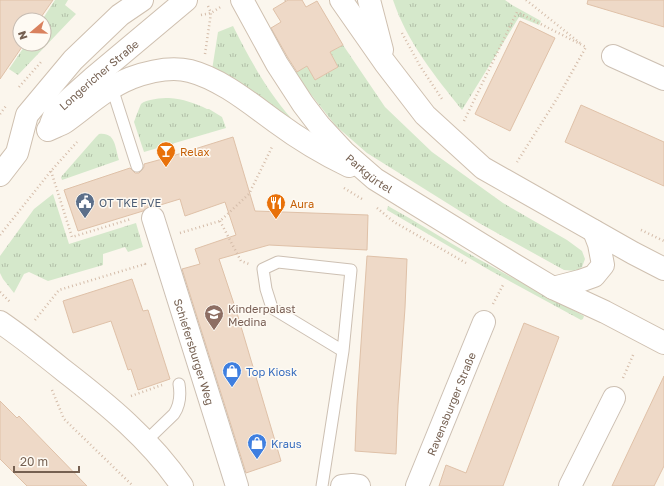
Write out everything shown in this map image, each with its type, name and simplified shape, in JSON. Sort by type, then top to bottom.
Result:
[{"type":"main road","name":"Longericher Straße","points":[[17,153],[27,115],[73,60],[125,7],[142,0]]},
{"type":"main road","name":"Longericher Straße","points":[[0,175],[17,153],[48,130],[56,112],[93,78],[186,0]]},
{"type":"main road","name":"Parkgürtel","points":[[242,0],[277,64],[303,104],[319,125],[344,152],[375,179],[553,288],[605,312],[664,343]]},
{"type":"main road","points":[[341,0],[385,63],[425,115],[483,168],[664,269]]},
{"type":"main road","points":[[369,0],[385,63]]},
{"type":"main road","points":[[612,56],[664,79]]},
{"type":"main road","points":[[48,130],[63,123],[112,88],[129,79],[147,72],[177,69],[190,71],[218,82],[305,142],[334,159],[375,179]]},
{"type":"main road","name":"Schiefersburger Weg","points":[[152,213],[237,486]]},
{"type":"main road","points":[[553,288],[594,276],[603,264],[599,244],[594,231]]},
{"type":"main road","points":[[0,322],[102,400],[146,441],[182,486]]},
{"type":"main road","name":"Ravensburger Straße","points":[[417,486],[484,322]]},
{"type":"main road","points":[[570,486],[614,398]]},
{"type":"main road","points":[[342,486],[359,486]]},
{"type":"lane","points":[[112,88],[137,166]]},
{"type":"lane","points":[[322,486],[344,351],[351,270],[278,262],[263,269],[266,289],[272,308],[344,351]]},
{"type":"lane","points":[[146,441],[177,410],[181,394],[179,384]]},
{"type":"path","points":[[202,75],[211,13],[205,0]]},
{"type":"path","points":[[526,0],[586,47]]},
{"type":"path","points":[[458,118],[463,123],[517,12],[586,47]]},
{"type":"path","points":[[398,27],[420,66],[444,101]]},
{"type":"path","points":[[516,164],[558,97],[586,47]]},
{"type":"path","points":[[0,235],[51,171],[79,139]]},
{"type":"path","points":[[160,239],[220,221],[249,194],[272,146]]},
{"type":"path","points":[[51,171],[72,237],[152,213]]},
{"type":"path","points":[[220,221],[241,261],[263,269]]},
{"type":"path","points":[[636,228],[664,241]]},
{"type":"path","points":[[33,322],[59,290],[145,264],[147,272]]},
{"type":"path","points":[[614,398],[634,353]]},
{"type":"path","points":[[127,398],[168,384]]},
{"type":"path","points":[[51,389],[64,419],[133,486]]},
{"type":"green space","points":[[55,0],[68,0],[65,5],[76,14],[52,39],[52,12],[47,12]]},
{"type":"green space","points":[[393,0],[505,0],[541,21],[539,25],[519,17],[462,110],[432,71],[414,44]]},
{"type":"green space","points":[[233,26],[259,74],[282,108],[291,118],[289,121],[212,70],[218,32]]},
{"type":"green space","points":[[343,45],[385,107],[432,152],[503,203],[567,240],[582,251],[585,259],[582,267],[576,271],[564,270],[479,223],[367,153],[336,126],[293,72],[295,73],[307,66],[315,80],[338,67],[330,52]]},
{"type":"green space","points":[[21,52],[40,52],[18,75],[9,69]]},
{"type":"green space","points":[[169,98],[179,99],[209,109],[222,117],[226,128],[144,152],[134,122],[141,104],[150,100]]},
{"type":"green space","points":[[99,134],[105,134],[112,138],[119,160],[62,180],[61,177]]},
{"type":"green space","points":[[53,194],[69,244],[136,223],[143,247],[128,252],[125,247],[103,254],[103,265],[48,281],[29,272],[24,274],[14,293],[0,273],[0,256],[34,209]]},
{"type":"green space","points":[[388,206],[462,250],[584,316],[583,319],[581,320],[491,271],[387,210]]},
{"type":"building","points":[[0,0],[53,0],[45,12],[12,12],[12,52],[19,52],[0,79]]},
{"type":"building","points":[[288,0],[302,0],[306,7],[317,1],[343,45],[330,52],[338,67],[315,80],[307,66],[297,72],[271,28],[281,22],[273,9]]},
{"type":"building","points":[[588,0],[664,0],[664,27],[587,4]]},
{"type":"building","points":[[520,21],[555,38],[510,131],[475,114]]},
{"type":"building","points":[[581,105],[664,142],[664,186],[565,142]]},
{"type":"building","points":[[233,137],[255,211],[368,215],[367,250],[269,245],[219,259],[237,313],[281,461],[246,473],[182,269],[200,264],[195,249],[236,235],[225,202],[185,216],[180,199],[157,206],[150,206],[143,211],[78,231],[64,190],[130,168],[135,173],[139,173],[144,167],[144,164]]},
{"type":"building","points":[[367,256],[407,259],[396,454],[355,451]]},
{"type":"building","points":[[132,279],[143,311],[148,310],[170,379],[138,390],[131,369],[128,370],[111,321],[73,333],[63,301]]},
{"type":"building","points":[[524,323],[559,337],[503,486],[439,486],[446,465],[466,473]]},
{"type":"building","points":[[664,376],[664,466],[654,486],[612,486]]},
{"type":"building","points":[[0,401],[17,418],[19,416],[87,486],[27,486],[0,459]]},
{"type":"place","name":"Relax","points":[[166,168]]},
{"type":"place","name":"OT TKE FVE","points":[[85,219]]},
{"type":"place","name":"Aura","points":[[276,220]]},
{"type":"place","name":"Kinderpalast Medina","points":[[214,331]]},
{"type":"place","name":"Top Kiosk","points":[[232,388]]},
{"type":"place","name":"Kraus","points":[[257,460]]}]
